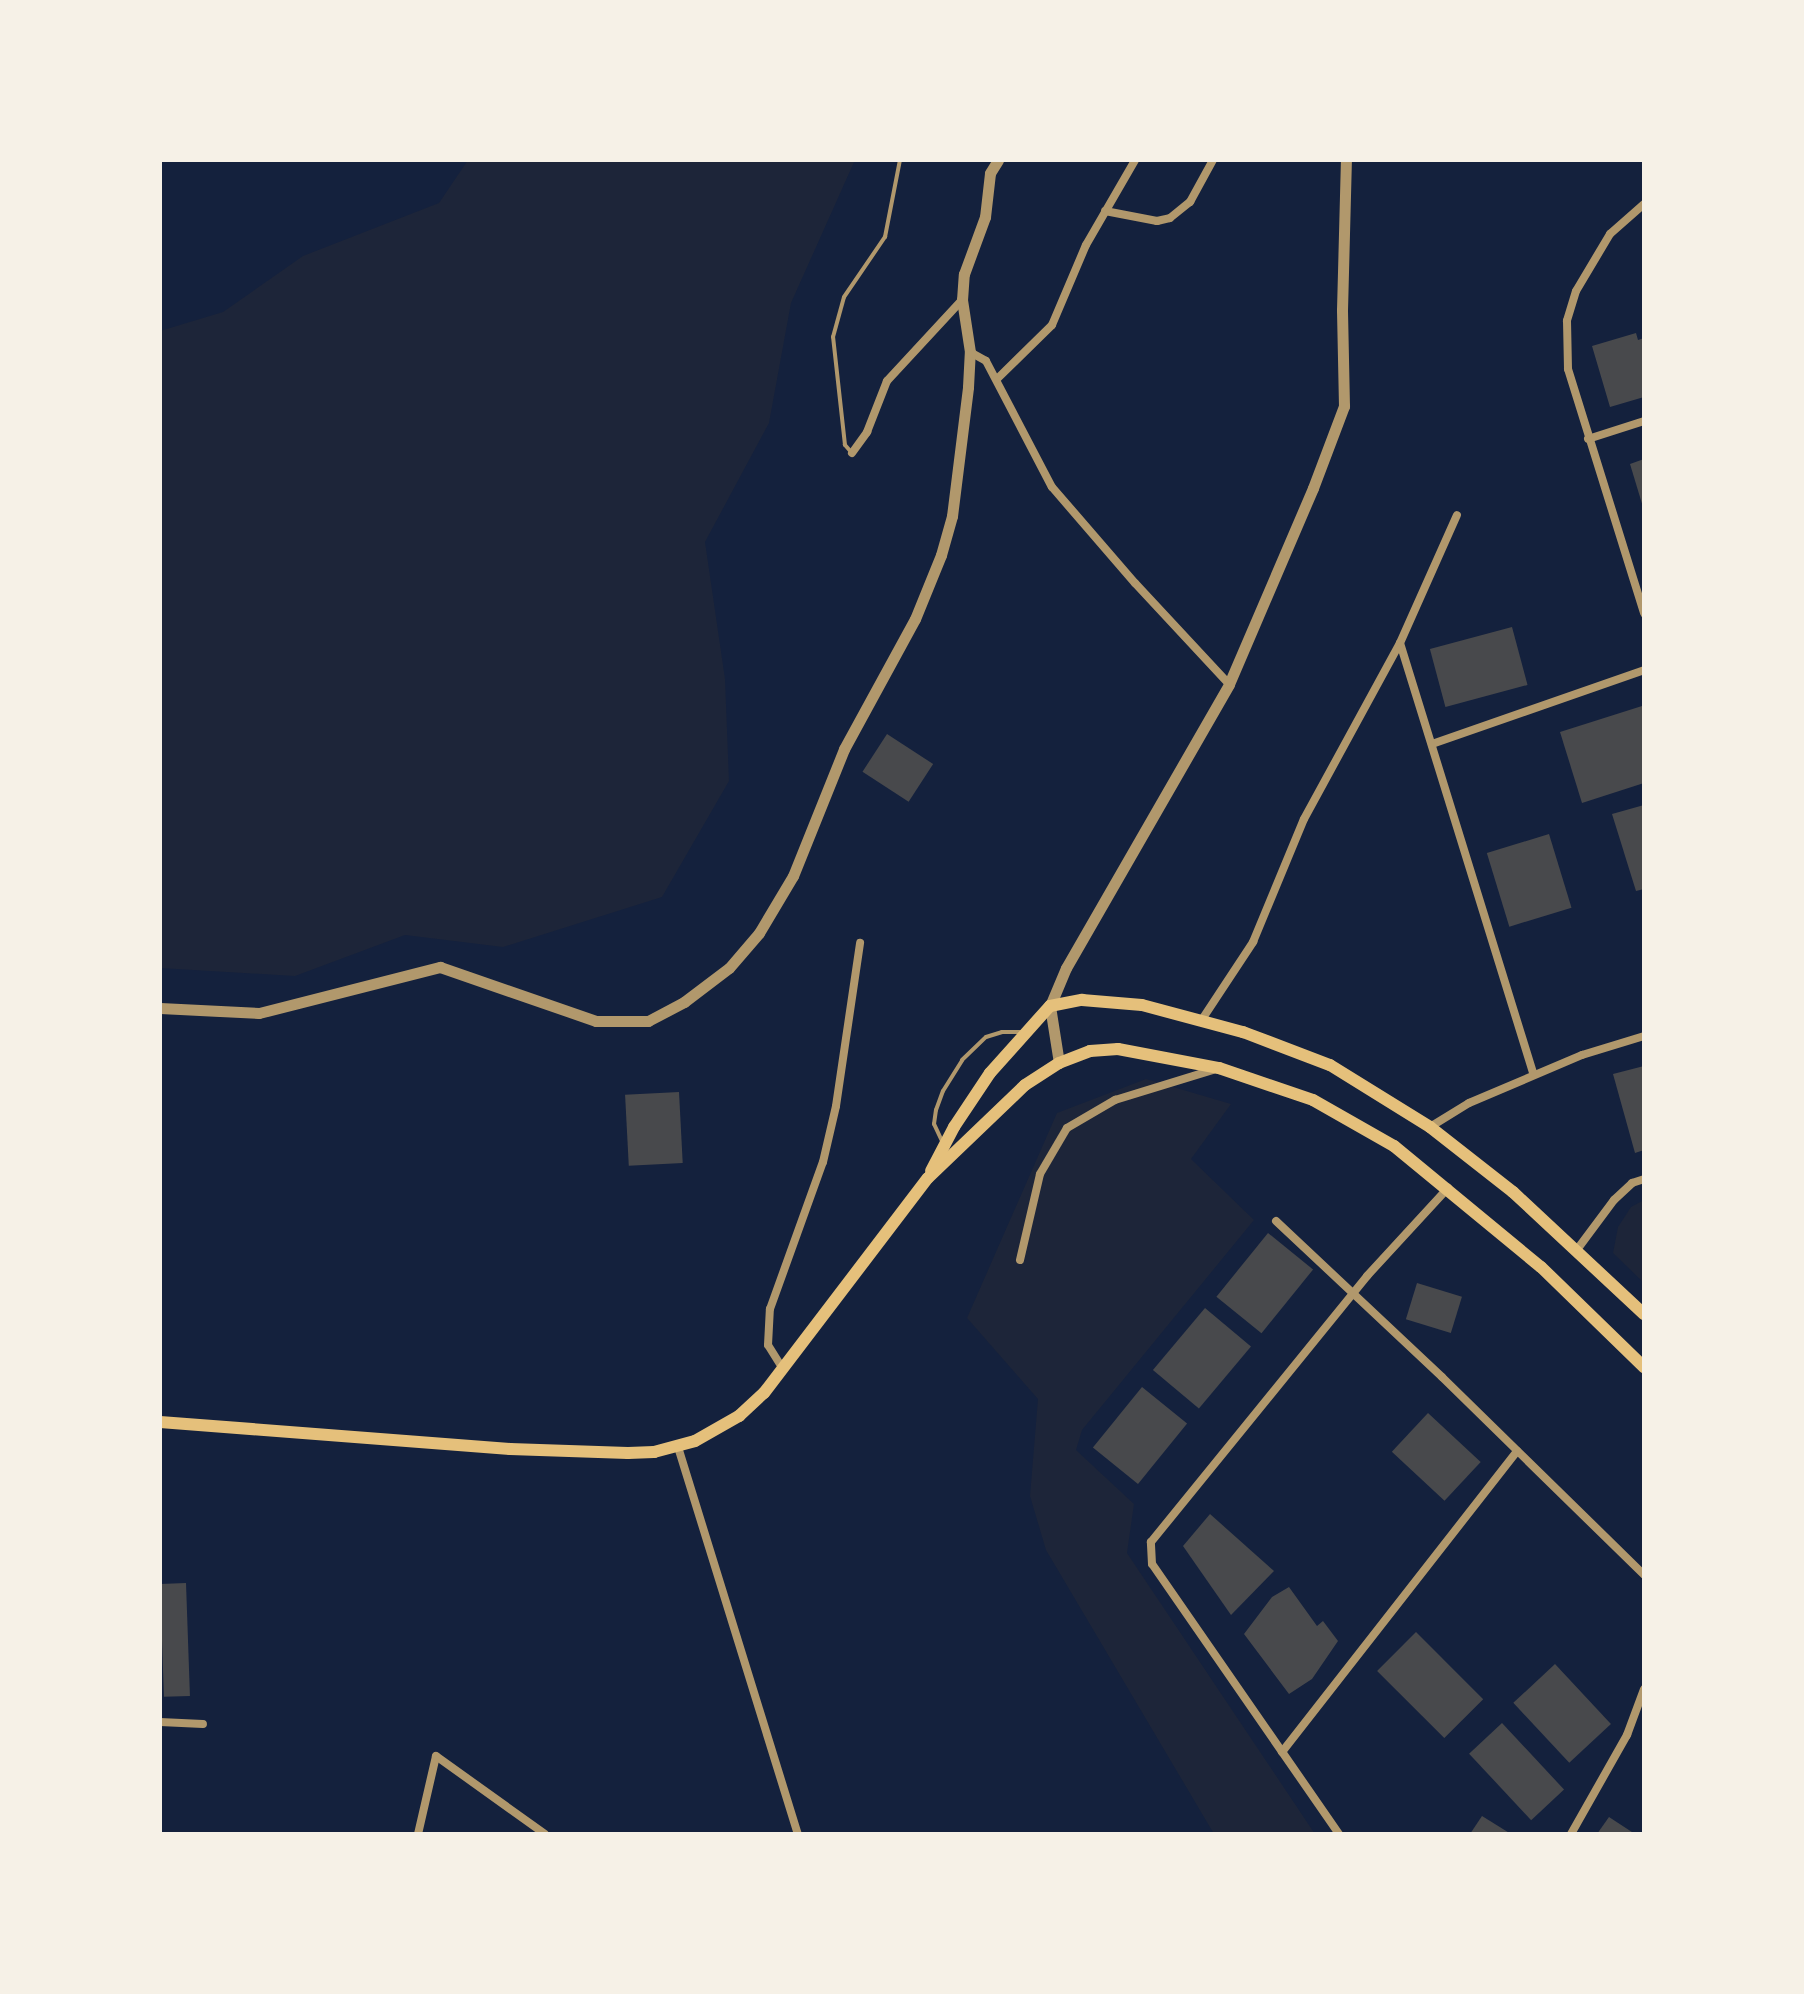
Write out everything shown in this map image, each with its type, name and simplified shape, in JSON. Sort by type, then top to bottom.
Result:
[{"type":"main road","points":[[160,1422],[510,1449],[628,1453],[678,1447],[739,1416],[783,1369],[928,1178],[944,1145],[990,1073],[1050,1006],[1082,1000],[1112,1000],[1243,1032],[1330,1065],[1430,1127],[1513,1192],[1644,1314]]},
{"type":"main road","points":[[928,1178],[1025,1085],[1059,1063],[1090,1051],[1118,1049],[1219,1068],[1313,1100],[1394,1146],[1541,1267],[1644,1367]]},
{"type":"street","points":[[160,1008],[259,1013],[440,967],[596,1021],[648,1021],[684,1002],[729,968],[759,933],[793,876],[844,749],[902,645],[927,592],[952,516],[970,352],[962,300],[964,274],[985,217],[985,190],[998,160]]},
{"type":"street","points":[[997,379],[1052,325],[1086,245],[1135,160]]},
{"type":"street","points":[[1105,211],[1157,221],[1170,218],[1190,202],[1213,160]]},
{"type":"street","points":[[1059,1063],[1050,1006],[1084,934],[1229,684],[1313,488],[1344,406],[1342,310],[1346,160]]},
{"type":"street","points":[[1644,204],[1610,234],[1576,291],[1567,321],[1568,369],[1644,613]]},
{"type":"street","points":[[852,453],[867,432],[887,381],[962,300]]},
{"type":"street","points":[[970,352],[986,361],[997,379],[1052,487],[1135,583],[1229,684]]},
{"type":"street","points":[[1588,439],[1644,421]]},
{"type":"street","points":[[1201,1021],[1253,942],[1304,819],[1400,643],[1457,515]]},
{"type":"street","points":[[1400,643],[1534,1075]]},
{"type":"street","points":[[1432,744],[1644,670]]},
{"type":"street","points":[[783,1369],[768,1345],[770,1309],[823,1162],[838,1092],[860,943]]},
{"type":"street","points":[[1430,1127],[1469,1103],[1534,1075],[1582,1055],[1644,1036]]},
{"type":"street","points":[[1020,1260],[1040,1174],[1067,1128],[1115,1100],[1219,1068]]},
{"type":"street","points":[[1576,1251],[1614,1200],[1632,1183],[1644,1179]]},
{"type":"street","points":[[1339,1834],[1152,1564],[1151,1542],[1351,1294],[1448,1188]]},
{"type":"street","points":[[1276,1221],[1644,1575]]},
{"type":"street","points":[[678,1447],[798,1834]]},
{"type":"street","points":[[1282,1752],[1517,1451]]},
{"type":"street","points":[[1571,1834],[1627,1735],[1644,1689]]},
{"type":"street","points":[[160,1722],[203,1724]]},
{"type":"street","points":[[418,1834],[436,1756],[545,1834]]},
{"type":"lane","points":[[852,453],[845,445],[833,337],[844,297],[885,237],[900,160]]},
{"type":"lane","points":[[944,1145],[934,1124],[936,1110],[962,1060],[986,1037],[1002,1032],[1024,1032]]},
{"type":"shaded area","points":[[468,160],[855,160],[791,303],[769,423],[705,542],[725,679],[729,781],[662,897],[503,947],[405,935],[295,976],[160,968],[160,331],[223,312],[303,256],[439,203]]},
{"type":"shaded area","points":[[1146,1079],[1231,1104],[1191,1159],[1254,1220],[1082,1430],[1076,1450],[1134,1504],[1127,1553],[1315,1834],[1214,1834],[1046,1550],[1030,1496],[1038,1399],[967,1318],[1057,1113]]},
{"type":"shaded area","points":[[1644,1200],[1644,1283],[1613,1253],[1618,1227],[1631,1207]]},
{"type":"building","points":[[1636,333],[1638,340],[1644,338],[1644,397],[1610,407],[1592,346]]},
{"type":"building","points":[[1644,459],[1644,507],[1643,507],[1630,464]]},
{"type":"building","points":[[1512,627],[1528,685],[1445,707],[1430,649]]},
{"type":"building","points":[[1642,706],[1644,783],[1582,803],[1560,732]]},
{"type":"building","points":[[887,734],[933,764],[909,802],[862,772]]},
{"type":"building","points":[[1644,805],[1644,889],[1636,891],[1612,814]]},
{"type":"building","points":[[1549,834],[1572,908],[1509,927],[1487,853]]},
{"type":"building","points":[[1644,1066],[1644,1150],[1635,1153],[1613,1074]]},
{"type":"building","points":[[679,1092],[683,1163],[629,1166],[625,1095]]},
{"type":"building","points":[[1268,1233],[1313,1270],[1261,1333],[1216,1297]]},
{"type":"building","points":[[1417,1283],[1462,1297],[1451,1333],[1406,1319]]},
{"type":"building","points":[[1205,1308],[1251,1347],[1199,1409],[1153,1370]]},
{"type":"building","points":[[1142,1387],[1187,1424],[1138,1484],[1093,1448]]},
{"type":"building","points":[[1428,1413],[1481,1462],[1445,1501],[1392,1452]]},
{"type":"building","points":[[1210,1514],[1274,1571],[1231,1615],[1183,1546]]},
{"type":"building","points":[[186,1583],[190,1696],[164,1697],[160,1584]]},
{"type":"building","points":[[1289,1587],[1317,1626],[1323,1621],[1338,1641],[1312,1679],[1289,1694],[1244,1634],[1272,1597]]},
{"type":"building","points":[[1416,1632],[1483,1699],[1444,1738],[1377,1671]]},
{"type":"building","points":[[1555,1664],[1611,1724],[1569,1763],[1513,1703]]},
{"type":"building","points":[[1502,1723],[1564,1790],[1531,1820],[1469,1754]]},
{"type":"building","points":[[1482,1816],[1511,1834],[1470,1834]]},
{"type":"building","points":[[1609,1817],[1635,1834],[1597,1834]]}]
